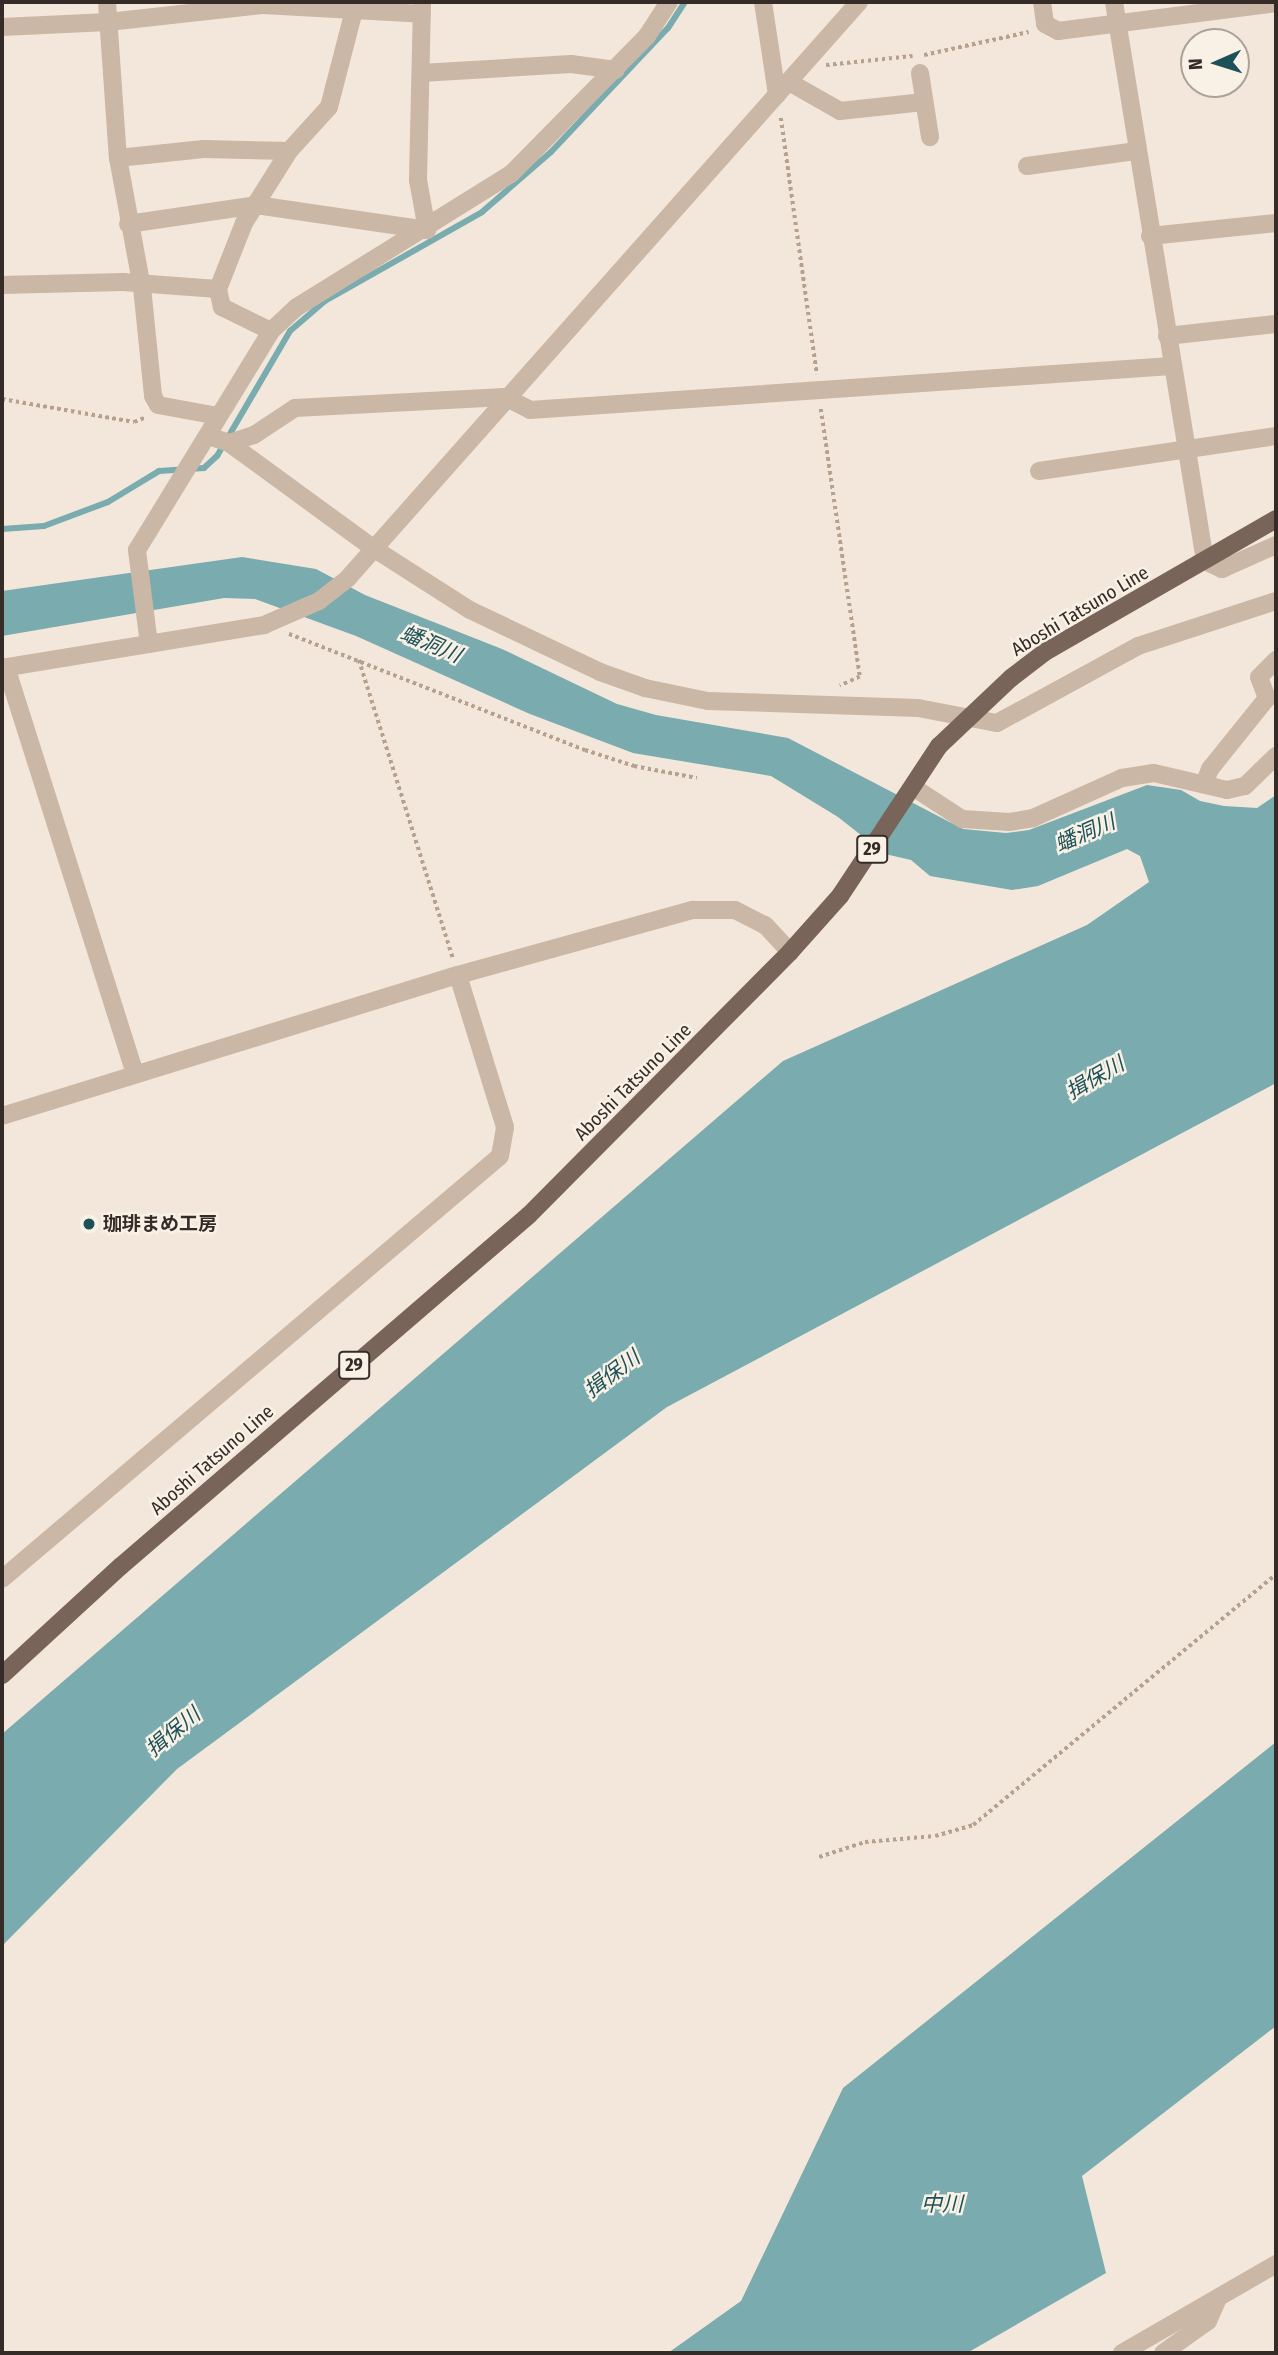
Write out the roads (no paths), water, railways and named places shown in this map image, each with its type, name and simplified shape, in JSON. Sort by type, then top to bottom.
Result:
[{"type":"main road","name":"Aboshi Tatsuno Line","points":[[2,1675],[121,1566],[529,1215],[790,952],[840,896],[939,746],[965,719],[1045,652],[1276,519]]},
{"type":"street","points":[[107,2],[118,158],[128,224],[142,287],[153,396],[158,405],[218,416]]},
{"type":"street","points":[[149,644],[137,550],[271,331],[297,307],[427,230],[511,174],[647,36],[669,2]]},
{"type":"street","points":[[764,2],[783,88]]},
{"type":"street","points":[[135,1074],[4,667],[264,625],[305,611],[348,578],[505,397],[859,2]]},
{"type":"street","points":[[1042,2],[1049,28],[1058,31],[1276,3]]},
{"type":"street","points":[[1114,2],[1171,366],[1205,561],[1222,569],[1276,545]]},
{"type":"street","points":[[2,27],[108,22],[263,5],[354,10],[422,8],[418,180],[427,230]]},
{"type":"street","points":[[271,331],[222,307],[218,289],[256,205],[289,151],[329,107],[354,10]]},
{"type":"street","points":[[421,73],[571,64],[616,69]]},
{"type":"street","points":[[920,73],[930,137]]},
{"type":"street","points":[[783,88],[840,111],[924,102]]},
{"type":"street","points":[[118,158],[204,149],[289,151]]},
{"type":"street","points":[[1027,166],[1137,151]]},
{"type":"street","points":[[128,224],[256,205],[427,230]]},
{"type":"street","points":[[1150,236],[1276,223]]},
{"type":"street","points":[[2,285],[123,282],[142,287],[218,289]]},
{"type":"street","points":[[1167,336],[1276,324]]},
{"type":"street","points":[[229,443],[254,435],[295,408],[505,397],[530,410],[1171,366]]},
{"type":"street","points":[[208,436],[229,443],[373,548],[470,610],[555,653],[645,688],[757,705],[918,708],[997,723],[1138,646],[1276,601]]},
{"type":"street","points":[[1039,471],[1276,436]]},
{"type":"street","points":[[1204,784],[1210,769],[1271,700],[1259,677],[1276,660]]},
{"type":"street","points":[[913,787],[962,819],[987,823],[1033,818],[1122,778],[1154,773],[1227,790],[1245,786],[1276,755]]},
{"type":"street","points":[[2,1116],[458,975],[692,910],[735,910],[765,925],[790,952]]},
{"type":"street","points":[[2,1579],[500,1156],[505,1127],[458,975]]},
{"type":"street","points":[[1122,2353],[1217,2301],[1276,2264]]},
{"type":"street","points":[[1163,2353],[1209,2321],[1217,2301]]},
{"type":"water","points":[[242,557],[316,569],[365,595],[502,649],[617,704],[656,715],[788,738],[963,829],[1006,833],[1029,830],[1147,785],[1181,790],[1200,801],[1224,806],[1257,808],[1276,795],[1276,1083],[667,1407],[177,1769],[2,1946],[2,1734],[783,1061],[1087,925],[1149,882],[1140,856],[1127,849],[1038,886],[1012,890],[930,876],[911,860],[885,854],[838,817],[771,776],[633,753],[530,714],[356,636],[255,599],[224,598],[2,636],[2,591]]},
{"type":"water","name":"中川","points":[[1276,1742],[1276,2026],[1082,2176],[1106,2273],[967,2353],[668,2353],[741,2301],[843,2088]]},
{"type":"waterway","points":[[2,529],[44,526],[108,502],[159,471],[204,468],[217,456],[290,331],[325,301],[482,212],[551,152],[668,28],[685,2]]},
{"type":"place","name":"珈琲まめ工房","points":[[89,1224]]},
{"type":"water label","name":"蟠洞川","points":[[431,644]]},
{"type":"water label","name":"蟠洞川","points":[[1085,833]]},
{"type":"water label","name":"揖保川","points":[[1095,1078]]},
{"type":"water label","name":"揖保川","points":[[612,1374]]},
{"type":"water label","name":"揖保川","points":[[173,1732]]}]
